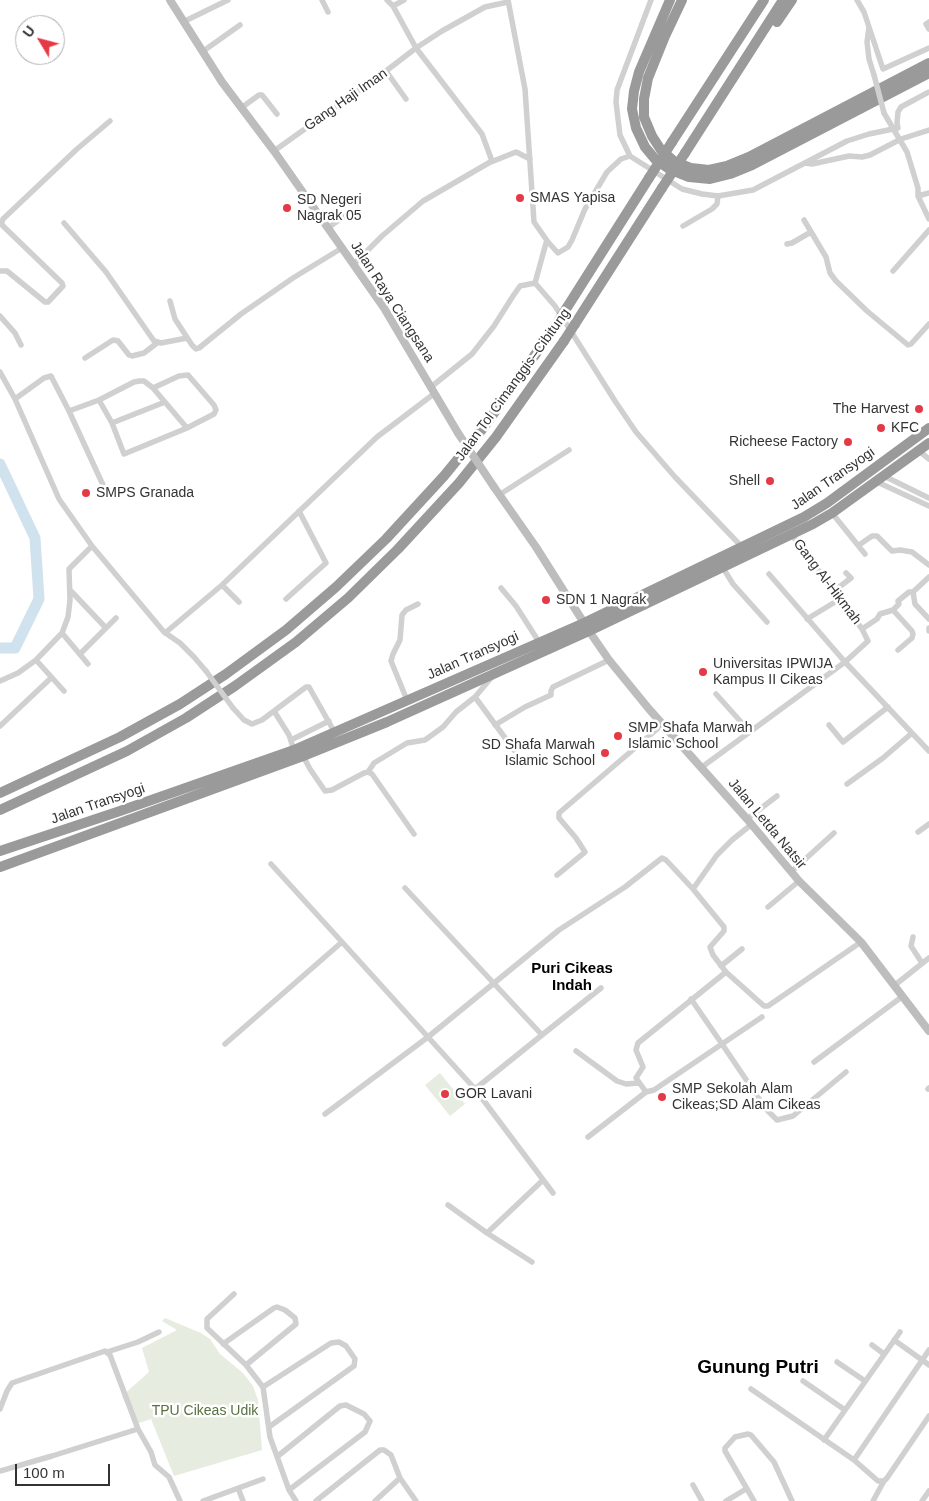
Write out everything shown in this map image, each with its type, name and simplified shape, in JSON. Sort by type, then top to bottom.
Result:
[{"type":"highway","points":[[670,0],[639,72],[632,109],[636,128],[645,147],[655,159],[669,169],[689,177],[710,179],[730,174],[752,165],[929,73]]},
{"type":"highway","points":[[682,0],[648,78],[644,99],[644,117],[652,136],[661,150],[674,161],[691,168],[709,170],[727,166],[749,157],[929,63]]},
{"type":"highway","name":"Jalan Tol Cimanggis–Cibitung","points":[[0,793],[120,737],[180,704],[226,674],[286,630],[336,587],[386,539],[444,476],[484,427],[554,328],[764,0]]},
{"type":"highway","name":"Jalan Tol Cimanggis–Cibitung","points":[[0,810],[127,751],[219,697],[296,642],[348,598],[398,549],[459,483],[496,436],[564,341],[783,0]]},
{"type":"highway","points":[[694,139],[792,0]]},
{"type":"highway","name":"Jalan Transyogi","points":[[0,852],[296,749],[387,722],[495,673],[804,517],[827,503],[929,428]]},
{"type":"highway","name":"Jalan Transyogi","points":[[0,867],[296,749],[539,642],[586,627],[723,568],[792,535],[832,513],[929,442]]},
{"type":"highway","points":[[382,712],[387,722]]},
{"type":"main road","name":"Jalan Raya Ciangsana","points":[[170,0],[202,52],[241,108],[274,150],[384,308],[458,433],[536,547],[586,627]]},
{"type":"main road","name":"Jalan Letda Natsir","points":[[586,627],[609,660],[791,872],[860,942],[929,1030]]},
{"type":"street","points":[[183,22],[228,0]]},
{"type":"street","points":[[322,0],[328,12]]},
{"type":"street","points":[[386,0],[394,6],[416,48],[482,134],[492,159],[491,162]]},
{"type":"street","points":[[394,6],[404,0]]},
{"type":"street","points":[[652,0],[618,90],[616,102],[620,135],[630,156],[682,189],[718,196],[753,190],[860,136],[898,128],[898,112],[901,107],[929,92]]},
{"type":"street","points":[[857,0],[864,12],[884,69],[929,48]]},
{"type":"street","points":[[508,1],[525,89],[534,222],[558,253],[568,247],[585,209],[607,172],[621,159],[630,156]]},
{"type":"street","name":"Gang Haji Iman","points":[[274,150],[416,48],[485,7],[508,1]]},
{"type":"street","points":[[929,22],[926,24],[929,29]]},
{"type":"street","points":[[202,52],[240,25]]},
{"type":"street","points":[[868,27],[869,59],[884,113],[901,139],[912,169],[918,196],[929,219]]},
{"type":"street","points":[[386,71],[406,99]]},
{"type":"street","points":[[241,108],[259,95],[262,95],[277,114]]},
{"type":"street","points":[[0,271],[6,271],[44,302],[48,302],[63,286],[62,282],[2,225],[2,222],[77,149],[110,121]]},
{"type":"street","points":[[804,164],[849,156],[862,157],[870,155],[901,139],[929,130]]},
{"type":"street","points":[[354,264],[382,236],[423,201],[491,162],[516,152],[530,159]]},
{"type":"street","points":[[918,196],[929,193]]},
{"type":"street","points":[[683,226],[712,209],[717,204],[718,196]]},
{"type":"street","points":[[328,228],[351,211]]},
{"type":"street","points":[[804,220],[826,258],[830,273],[867,311],[908,344],[912,344],[929,324]]},
{"type":"street","points":[[64,223],[106,272],[157,343]]},
{"type":"street","points":[[893,271],[929,230]]},
{"type":"street","points":[[787,244],[811,232]]},
{"type":"street","points":[[535,283],[546,243],[548,242]]},
{"type":"street","points":[[170,301],[175,319],[194,348],[199,348],[241,314],[342,248]]},
{"type":"street","points":[[165,633],[222,585],[378,436],[472,354],[494,326],[520,286],[535,283]]},
{"type":"street","points":[[535,283],[555,306],[636,432],[742,547]]},
{"type":"street","points":[[0,316],[15,333],[21,345]]},
{"type":"street","points":[[85,358],[113,340],[118,341],[129,355],[132,356],[144,354],[157,343],[187,338]]},
{"type":"street","points":[[0,372],[16,399],[59,499],[92,546],[165,633],[180,643],[194,657],[244,720],[252,724],[262,720],[306,687],[309,687],[334,732]]},
{"type":"street","points":[[16,399],[44,378],[51,376],[103,484]]},
{"type":"street","points":[[99,400],[112,423],[123,454],[187,428],[214,414],[216,410],[190,376],[179,376],[153,388]]},
{"type":"street","points":[[69,411],[99,400],[134,382],[140,381],[153,388],[187,428]]},
{"type":"street","points":[[112,423],[165,402]]},
{"type":"street","points":[[499,495],[569,450]]},
{"type":"street","points":[[918,450],[929,459]]},
{"type":"street","points":[[879,478],[929,498]]},
{"type":"street","points":[[879,478],[915,501],[929,506]]},
{"type":"street","points":[[286,599],[326,562],[299,511]]},
{"type":"street","points":[[832,513],[865,554]]},
{"type":"street","name":"Gang Al-Hikmah","points":[[792,535],[862,629]]},
{"type":"street","points":[[859,545],[872,536],[877,536],[892,551],[912,552],[929,565]]},
{"type":"street","points":[[0,681],[36,660],[62,633],[68,617],[69,569],[92,546]]},
{"type":"street","points":[[723,568],[733,584],[767,622]]},
{"type":"street","points":[[834,591],[851,578],[846,573]]},
{"type":"street","points":[[769,574],[845,662],[929,750]]},
{"type":"street","points":[[702,767],[845,662],[868,641],[862,629],[877,619],[880,614],[894,610],[899,604],[898,601],[908,592],[913,592],[929,576]]},
{"type":"street","points":[[222,585],[240,602]]},
{"type":"street","points":[[501,588],[516,606],[539,642]]},
{"type":"street","points":[[70,590],[106,628]]},
{"type":"street","points":[[913,592],[915,604],[929,618]]},
{"type":"street","points":[[808,619],[840,599]]},
{"type":"street","points":[[408,700],[391,661],[392,654],[400,640],[402,615],[406,610],[418,604]]},
{"type":"street","points":[[894,610],[913,634],[912,638],[898,650]]},
{"type":"street","points":[[80,654],[116,618]]},
{"type":"street","points":[[62,633],[88,664]]},
{"type":"street","points":[[36,660],[64,691]]},
{"type":"street","points":[[495,725],[551,695],[550,691],[553,687],[609,660]]},
{"type":"street","points":[[274,711],[296,749],[325,791],[332,790],[368,772],[374,763],[407,743],[425,740],[443,727],[456,712],[475,697],[495,673]]},
{"type":"street","points":[[0,730],[2,723],[51,678]]},
{"type":"street","points":[[716,694],[750,732]]},
{"type":"street","points":[[475,697],[514,750]]},
{"type":"street","points":[[829,725],[843,742],[888,707]]},
{"type":"street","points":[[296,749],[329,721]]},
{"type":"street","points":[[557,874],[585,852],[559,818],[559,813],[663,724]]},
{"type":"street","points":[[847,784],[883,758],[912,733]]},
{"type":"street","points":[[368,772],[372,774],[414,834]]},
{"type":"street","points":[[693,889],[717,855],[777,796]]},
{"type":"street","points":[[918,832],[929,824]]},
{"type":"street","points":[[791,872],[834,833]]},
{"type":"street","points":[[324,1114],[428,1037],[559,930],[625,887],[662,858],[693,889],[725,928],[709,948],[724,969],[763,1005],[767,1006],[860,942]]},
{"type":"street","points":[[271,864],[475,1089],[542,1181],[553,1193]]},
{"type":"street","points":[[768,907],[799,881]]},
{"type":"street","points":[[405,888],[542,1035]]},
{"type":"street","points":[[913,937],[911,942],[913,951],[922,962]]},
{"type":"street","points":[[225,1044],[342,942]]},
{"type":"street","points":[[646,1092],[636,1078],[643,1067],[636,1050],[638,1043],[691,999],[724,969],[742,949]]},
{"type":"street","points":[[895,985],[929,958]]},
{"type":"street","points":[[475,1089],[601,988]]},
{"type":"street","points":[[814,1062],[904,996]]},
{"type":"street","points":[[691,999],[766,1109],[777,1120],[793,1116],[846,1072]]},
{"type":"street","points":[[588,1137],[646,1092],[654,1090],[762,1018]]},
{"type":"street","points":[[576,1051],[617,1081],[626,1084],[639,1083]]},
{"type":"street","points":[[487,1233],[542,1181]]},
{"type":"street","points":[[448,1205],[532,1262]]},
{"type":"street","points":[[234,1294],[207,1319],[207,1328],[246,1366],[263,1387],[270,1438],[289,1490],[296,1501]]},
{"type":"street","points":[[223,1344],[274,1308],[286,1310],[295,1318],[296,1324],[246,1366]]},
{"type":"street","points":[[0,1409],[7,1390],[12,1384],[104,1351],[108,1352],[138,1342],[159,1332]]},
{"type":"street","points":[[824,1440],[900,1332]]},
{"type":"street","points":[[894,1340],[929,1365]]},
{"type":"street","points":[[263,1387],[325,1346],[339,1342],[346,1346],[355,1359],[354,1366],[269,1427]]},
{"type":"street","points":[[872,1345],[884,1354]]},
{"type":"street","points":[[854,1460],[929,1350]]},
{"type":"street","points":[[108,1352],[138,1429],[151,1452],[155,1465],[169,1476],[180,1501]]},
{"type":"street","points":[[837,1362],[865,1381]]},
{"type":"street","points":[[803,1382],[845,1410]]},
{"type":"street","points":[[751,1389],[854,1460],[878,1481],[884,1481]]},
{"type":"street","points":[[278,1456],[340,1406],[346,1405],[364,1414],[370,1421],[365,1432],[289,1490]]},
{"type":"street","points":[[873,1501],[884,1481],[929,1416]]},
{"type":"street","points":[[0,1471],[138,1429]]},
{"type":"street","points":[[754,1501],[726,1455],[725,1448],[735,1438],[748,1434],[774,1462],[791,1500]]},
{"type":"street","points":[[316,1501],[380,1450],[387,1451],[394,1462],[400,1478],[416,1501]]},
{"type":"street","points":[[375,1501],[400,1478]]},
{"type":"street","points":[[203,1501],[263,1479]]},
{"type":"street","points":[[693,1485],[702,1501]]},
{"type":"street","points":[[238,1488],[243,1501]]},
{"type":"street","points":[[726,1501],[746,1489]]},
{"type":"street","points":[[922,1501],[929,1491]]},
{"type":"green space","name":"GOR Lavani","points":[[440,1073],[465,1104],[450,1116],[425,1085]]},
{"type":"green space","name":"TPU Cikeas Udik","points":[[165,1318],[201,1333],[210,1339],[220,1354],[243,1373],[253,1386],[258,1400],[262,1450],[174,1476],[151,1419],[136,1424],[122,1396],[149,1372],[142,1348],[177,1330],[162,1321]]},
{"type":"waterway","points":[[0,464],[35,538],[39,599],[15,648],[0,648]]},
{"type":"place","name":"SMAS Yapisa","points":[[520,198]]},
{"type":"place","name":"SD Negeri Nagrak 05","points":[[287,208]]},
{"type":"place","name":"The Harvest","points":[[919,409]]},
{"type":"place","name":"KFC","points":[[881,428]]},
{"type":"place","name":"Richeese Factory","points":[[848,442]]},
{"type":"place","name":"Shell","points":[[770,481]]},
{"type":"place","name":"SMPS Granada","points":[[86,493]]},
{"type":"place","name":"SDN 1 Nagrak","points":[[546,600]]},
{"type":"place","name":"Universitas IPWIJA Kampus II Cikeas","points":[[703,672]]},
{"type":"place","name":"SMP Shafa Marwah Islamic School","points":[[618,736]]},
{"type":"place","name":"SD Shafa Marwah Islamic School","points":[[605,753]]},
{"type":"place","name":"GOR Lavani","points":[[445,1094]]},
{"type":"place","name":"SMP Sekolah Alam Cikeas;SD Alam Cikeas","points":[[662,1097]]},
{"type":"district","name":"Puri Cikeas Indah","points":[[572,978]]},
{"type":"district","name":"Gunung Putri","points":[[758,1368]]}]
